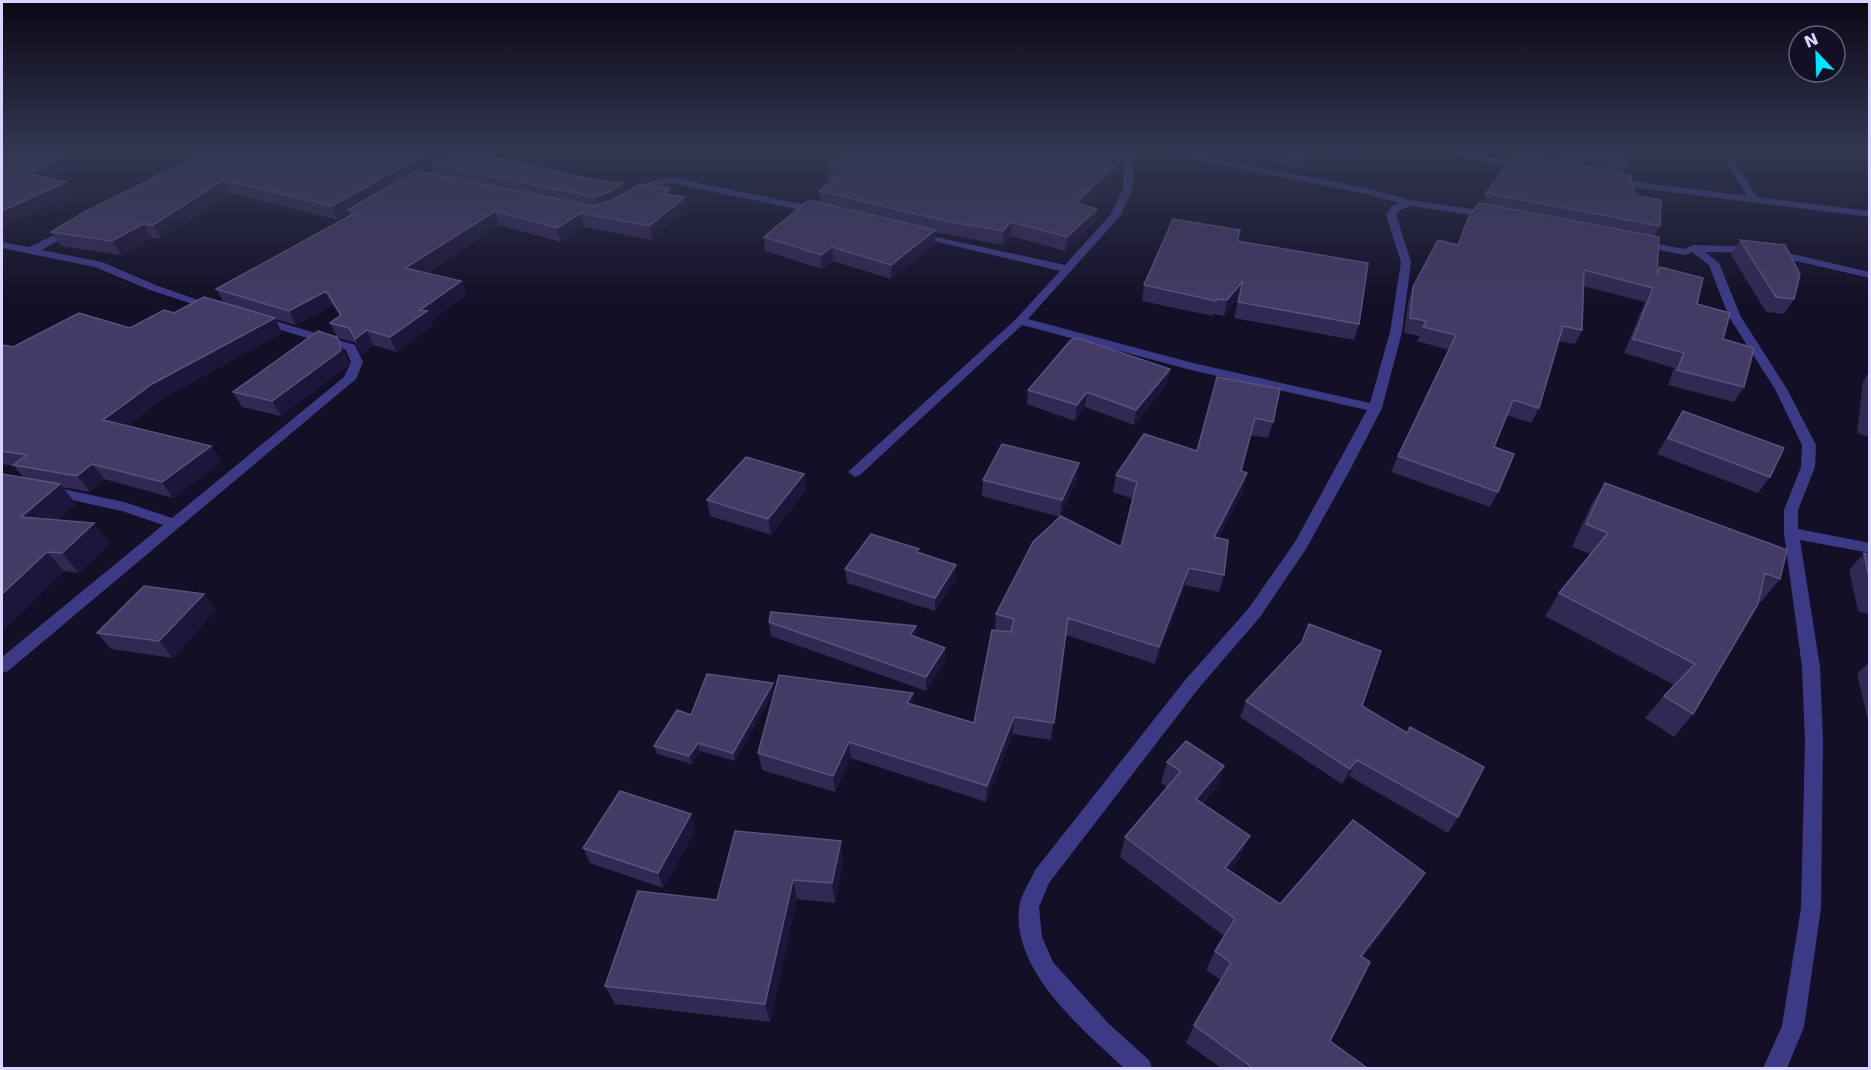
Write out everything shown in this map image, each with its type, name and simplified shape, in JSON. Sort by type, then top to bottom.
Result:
[{"type":"street","points":[[621,205],[627,201]]},
{"type":"street","points":[[771,201],[834,214]]},
{"type":"street","points":[[855,472],[1020,321],[1116,214],[1122,201]]},
{"type":"street","points":[[1402,201],[1507,218]]},
{"type":"street","points":[[1762,201],[1869,214]]},
{"type":"street","points":[[1141,1068],[1100,1031],[1045,970],[1031,937],[1029,907],[1042,877],[1192,684],[1254,613],[1301,545],[1375,408],[1396,332],[1406,262],[1391,215],[1396,208],[1409,203]]},
{"type":"street","points":[[30,251],[82,225]]},
{"type":"street","points":[[904,231],[1067,269]]},
{"type":"street","points":[[1624,240],[1685,252],[1694,248],[1762,250],[1869,275]]},
{"type":"street","points":[[2,245],[98,264],[154,288],[208,301],[225,310]]},
{"type":"street","points":[[1694,248],[1714,263],[1735,317],[1780,389],[1809,445],[1808,467],[1791,510],[1791,533],[1811,667],[1814,742],[1811,908],[1793,1027],[1775,1068]]},
{"type":"street","points":[[2,666],[350,379],[357,362],[351,348],[246,317]]},
{"type":"street","points":[[1020,321],[1191,366],[1375,408]]},
{"type":"street","points":[[30,488],[124,507],[173,523]]},
{"type":"street","points":[[1791,533],[1869,548]]},
{"type":"building","points":[[2,201],[24,201],[2,211]]},
{"type":"building","points":[[107,201],[190,201],[153,225],[143,224],[112,241],[51,232]]},
{"type":"building","points":[[311,201],[341,201],[332,206]]},
{"type":"building","points":[[364,201],[568,201],[594,206],[609,201],[680,201],[649,226],[581,213],[557,228],[495,211],[405,268],[461,281],[420,310],[427,311],[390,337],[367,330],[355,339],[349,328],[330,323],[341,315],[326,291],[289,311],[216,289],[357,212],[348,210]]},
{"type":"building","points":[[808,201],[935,230],[891,265],[832,247],[821,255],[764,237]]},
{"type":"building","points":[[861,201],[1078,201],[1076,203],[1097,209],[1067,237],[1011,222],[1003,231],[946,221]]},
{"type":"building","points":[[1528,201],[1661,201],[1660,226]]},
{"type":"building","points":[[1479,203],[1659,237],[1657,275],[1660,267],[1703,278],[1697,304],[1730,313],[1723,339],[1754,348],[1744,387],[1677,370],[1684,353],[1633,339],[1653,288],[1584,270],[1582,330],[1563,326],[1539,408],[1513,400],[1494,447],[1514,454],[1498,492],[1398,456],[1456,335],[1423,327],[1426,321],[1410,318],[1413,287],[1438,240],[1458,245],[1468,219]]},
{"type":"building","points":[[1173,219],[1240,230],[1237,241],[1368,263],[1359,324],[1238,302],[1243,281],[1227,300],[1217,299],[1216,301],[1144,285]]},
{"type":"building","points":[[1740,240],[1785,245],[1800,274],[1794,299],[1776,297]]},
{"type":"building","points":[[204,297],[275,318],[152,384],[103,420],[211,446],[162,482],[92,464],[77,476],[13,465],[27,455],[2,451],[2,345],[13,347],[79,313],[130,328],[164,310],[174,313]]},
{"type":"building","points":[[318,331],[337,337],[341,347],[340,351],[272,401],[233,392]]},
{"type":"building","points":[[1077,338],[1170,369],[1136,410],[1087,392],[1077,405],[1028,390],[1071,340]]},
{"type":"building","points":[[1217,377],[1280,389],[1273,422],[1255,418],[1241,471],[1247,473],[1214,537],[1228,540],[1224,575],[1189,568],[1159,647],[1068,618],[1054,723],[1014,717],[987,786],[849,742],[833,776],[758,753],[779,675],[913,693],[907,703],[974,723],[992,630],[1011,632],[1014,619],[996,614],[1033,542],[1061,516],[1121,547],[1137,482],[1116,475],[1144,434],[1197,451]]},
{"type":"building","points":[[1683,411],[1784,448],[1770,477],[1668,438]]},
{"type":"building","points":[[1002,444],[1079,463],[1062,500],[983,480]]},
{"type":"building","points":[[746,457],[804,474],[768,519],[707,500]]},
{"type":"building","points":[[2,474],[60,484],[21,517],[94,523],[62,553],[47,552],[2,594]]},
{"type":"building","points":[[1605,483],[1787,550],[1780,579],[1765,573],[1758,604],[1693,714],[1664,696],[1695,664],[1559,593],[1608,533],[1586,524]]},
{"type":"building","points":[[871,534],[919,549],[917,552],[956,565],[935,598],[845,569]]},
{"type":"building","points":[[1864,553],[1869,555],[1869,577]]},
{"type":"building","points":[[144,586],[204,594],[159,641],[97,633]]},
{"type":"building","points":[[771,612],[916,626],[910,635],[945,648],[926,677],[769,622]]},
{"type":"building","points":[[1309,624],[1381,651],[1362,706],[1407,733],[1410,727],[1484,767],[1458,817],[1357,760],[1350,769],[1246,701],[1302,642]]},
{"type":"building","points":[[707,674],[773,683],[733,753],[698,743],[689,756],[654,746],[677,710],[691,715]]},
{"type":"building","points":[[1186,741],[1224,766],[1196,799],[1250,836],[1225,868],[1280,904],[1353,820],[1425,873],[1361,956],[1370,962],[1330,1041],[1367,1068],[1253,1068],[1194,1025],[1231,963],[1215,951],[1235,919],[1125,837],[1181,771],[1167,762]]},
{"type":"building","points":[[620,791],[691,814],[658,873],[583,848]]},
{"type":"building","points":[[735,831],[841,841],[832,883],[793,880],[765,1004],[605,986],[638,891],[717,900]]}]
